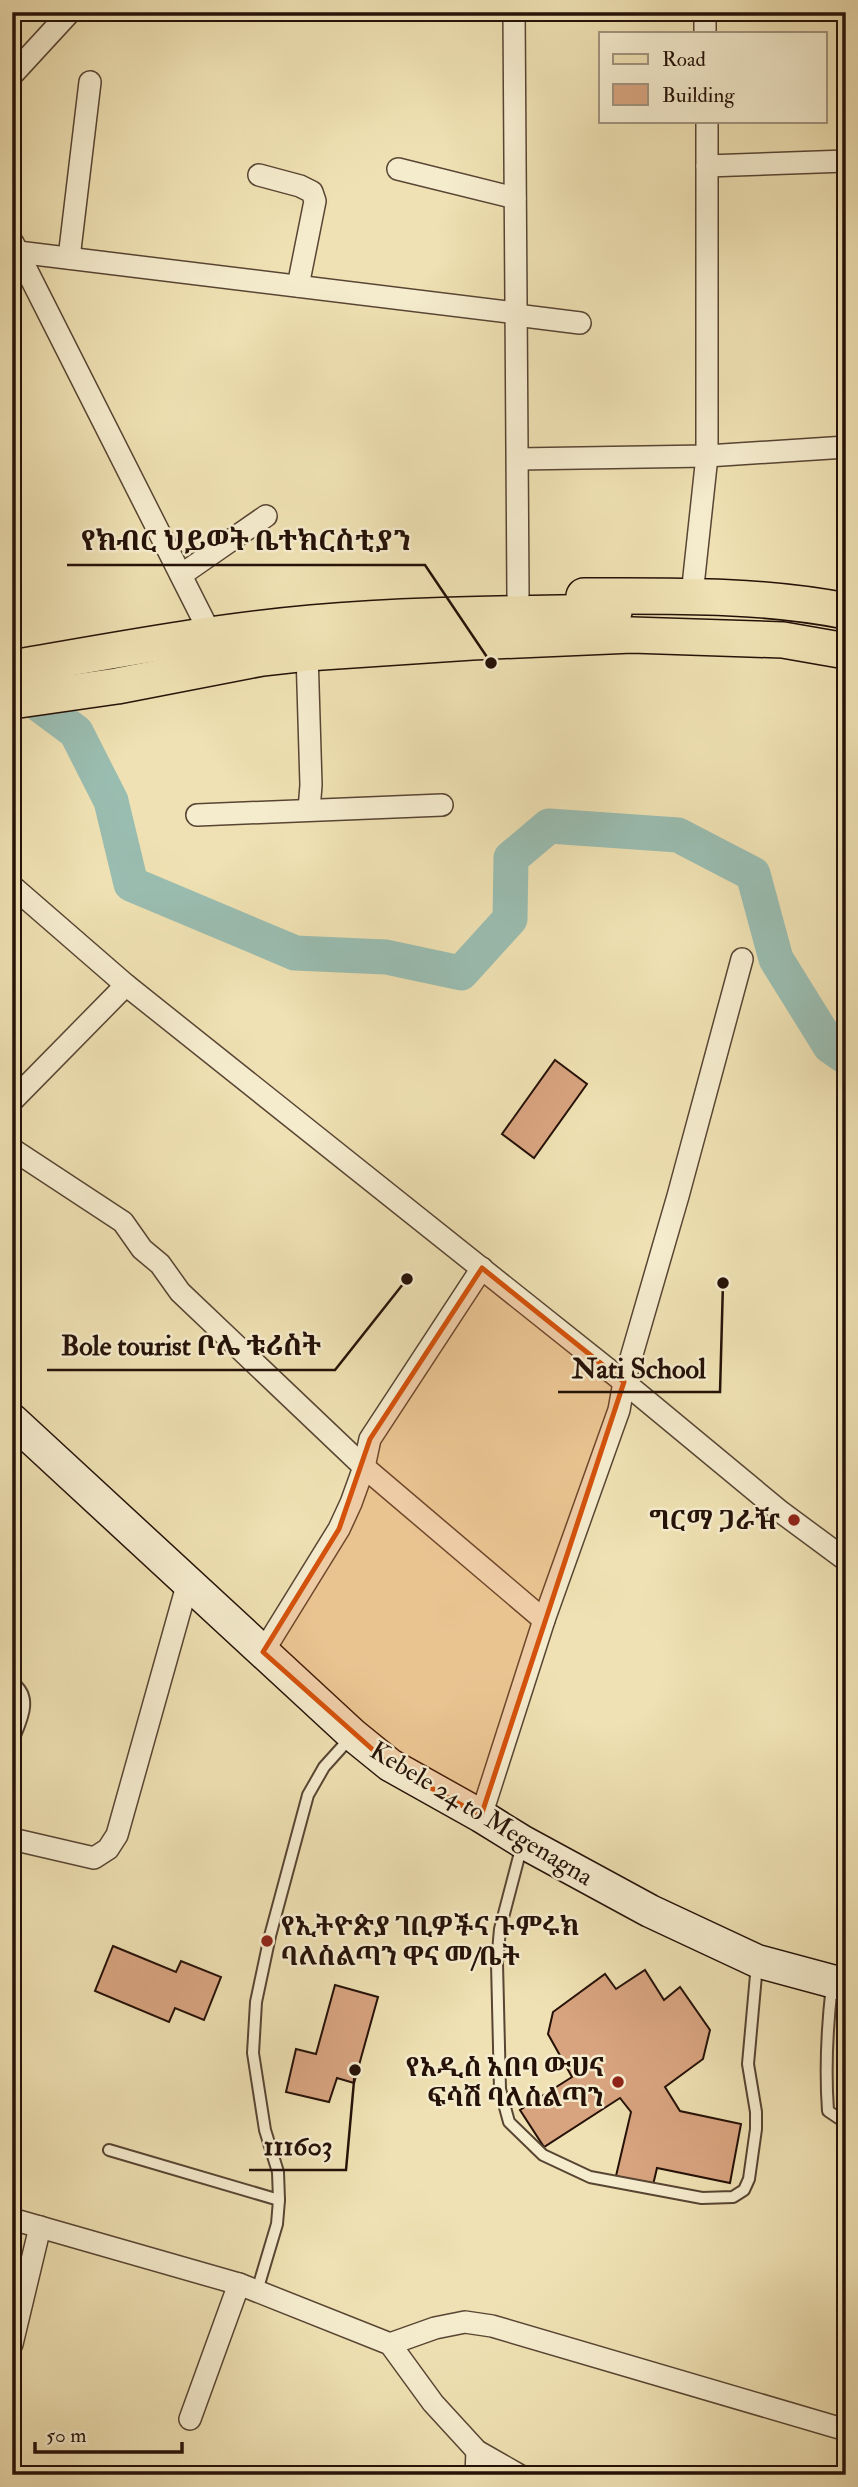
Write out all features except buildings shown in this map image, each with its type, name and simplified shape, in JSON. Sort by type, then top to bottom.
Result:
[{"type":"main road","points":[[470,628],[488,604],[518,595],[692,595],[803,603],[846,611]]},
{"type":"main road","points":[[12,701],[35,676],[85,655],[211,635],[312,623],[632,635],[846,627]]},
{"type":"main road","points":[[35,676],[117,686],[208,668],[470,628],[527,655],[677,652],[776,659],[846,669]]},
{"type":"main road","points":[[785,629],[846,651]]},
{"type":"main road","name":"Kebele 24 to Megenagna","points":[[12,1420],[353,1735],[390,1765],[650,1911],[757,1961],[839,1984]]},
{"type":"street","points":[[12,75],[70,12]]},
{"type":"street","points":[[514,12],[518,595]]},
{"type":"street","points":[[705,12],[705,32]]},
{"type":"street","points":[[69,258],[90,82]]},
{"type":"street","points":[[692,595],[708,456],[707,122]]},
{"type":"street","points":[[707,166],[846,161]]},
{"type":"street","points":[[398,169],[515,198]]},
{"type":"street","points":[[259,175],[312,192],[315,201],[299,286]]},
{"type":"street","points":[[15,247],[69,258],[580,323]]},
{"type":"street","points":[[15,247],[211,635]]},
{"type":"street","points":[[518,459],[708,456],[846,447]]},
{"type":"street","points":[[181,575],[266,516]]},
{"type":"street","points":[[307,653],[311,785],[309,810]]},
{"type":"street","points":[[197,815],[442,805]]},
{"type":"street","points":[[12,886],[126,985],[624,1382],[781,1512],[846,1560]]},
{"type":"street","points":[[481,1816],[544,1620],[619,1410],[624,1382],[742,959]]},
{"type":"street","points":[[12,1101],[126,985]]},
{"type":"street","points":[[12,1149],[124,1222],[142,1249],[160,1264],[180,1292],[364,1466],[544,1620]]},
{"type":"street","points":[[263,1652],[339,1529],[364,1466],[370,1440],[482,1268]]},
{"type":"street","points":[[12,1839],[94,1858],[108,1849],[117,1835],[188,1582]]},
{"type":"street","points":[[12,2218],[248,2287],[390,2344],[433,2403],[477,2451],[519,2475]]},
{"type":"street","points":[[12,2344],[40,2227]]},
{"type":"street","points":[[190,2420],[248,2287]]},
{"type":"street","points":[[390,2344],[435,2328],[465,2322],[492,2326],[846,2430]]},
{"type":"street","points":[[476,2475],[477,2451]]},
{"type":"lane","points":[[12,1682],[25,1695],[23,1712],[12,1743]]},
{"type":"lane","points":[[248,2287],[277,2224],[279,2200],[278,2172],[265,2130],[253,2053],[256,2002],[270,1936],[308,1795],[324,1767],[353,1735]]},
{"type":"lane","points":[[523,1842],[500,1929],[497,1963],[500,2089],[509,2122],[542,2155],[590,2177],[702,2198],[733,2197],[744,2190],[749,2179],[756,2129],[748,2064],[757,1961]]},
{"type":"lane","points":[[839,1984],[827,2032],[826,2082],[828,2111],[846,2123]]},
{"type":"lane","points":[[109,2150],[279,2200]]},
{"type":"highlighted area","points":[[482,1268],[624,1382],[481,1816],[390,1765],[263,1652],[339,1529],[370,1439]]},
{"type":"waterway","points":[[13,685],[76,732],[111,801],[131,884],[295,953],[386,957],[461,973],[510,919],[511,858],[549,826],[678,835],[753,874],[776,959],[830,1046],[846,1057]]},
{"type":"place","name":"የክብር ህይወት ቤተክርስቲያን","points":[[491,663]]},
{"type":"place","name":"Bole tourist ቦሌ ቱሪስት","points":[[407,1279]]},
{"type":"place","name":"Nati School","points":[[723,1283]]},
{"type":"place","name":"ግርማ ጋራዥ","points":[[794,1520]]},
{"type":"place","name":"የኢትዮጵያ ገቢዎችና ጉምሩክ ባለስልጣን ዋና መ/ቤት","points":[[267,1941]]},
{"type":"place","name":"111603","points":[[355,2070]]},
{"type":"place","name":"የአዲስ አበባ ውሀና ፍሳሽ ባለስልጣን","points":[[618,2082]]}]
